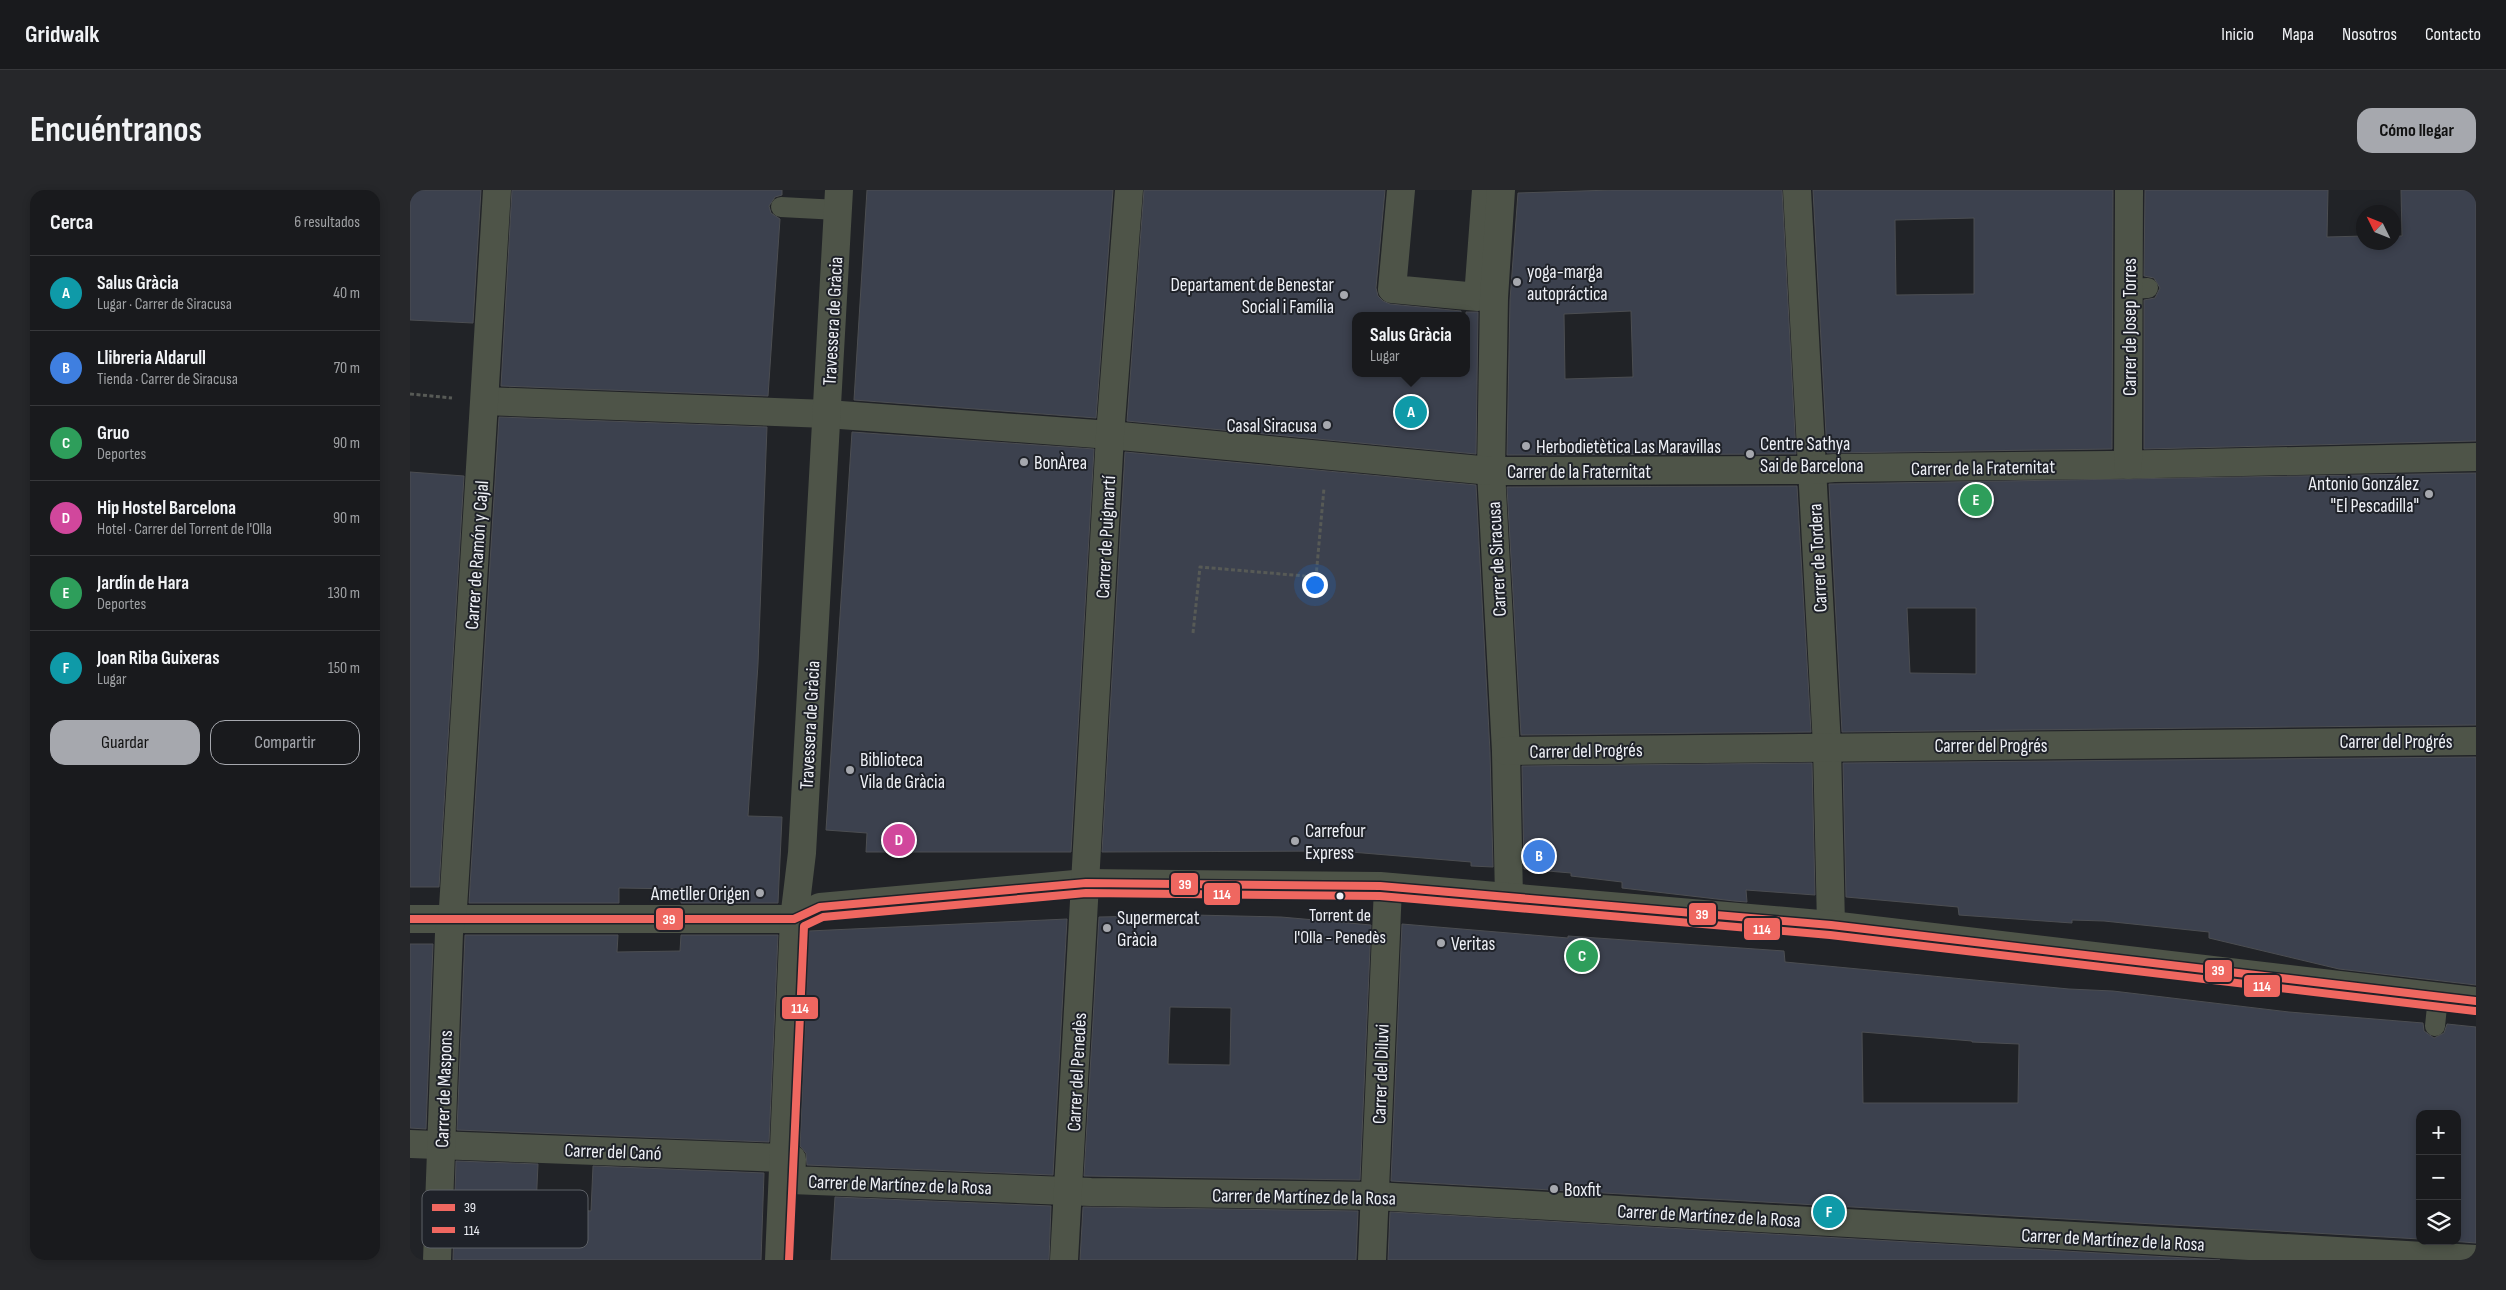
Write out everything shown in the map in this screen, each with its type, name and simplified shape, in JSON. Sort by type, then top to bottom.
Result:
[{"type":"street","name":"Carrer de Ramón y Cajal","points":[[452,919],[497,190]]},
{"type":"street","name":"Carrer de Puigmartí","points":[[1086,883],[1110,435],[1129,190]]},
{"type":"street","points":[[1401,190],[1392,289],[1478,297],[1486,190]]},
{"type":"street","name":"Carrer de Siracusa","points":[[1501,190],[1494,298],[1491,470],[1506,751],[1509,898]]},
{"type":"street","name":"Carrer de Tordera","points":[[1797,190],[1827,746],[1831,925]]},
{"type":"street","name":"Carrer de Josep Torres","points":[[2128,465],[2138,288],[2129,190]]},
{"type":"street","name":"Travessera de Gràcia","points":[[779,1260],[794,919],[802,853],[820,413],[839,200]]},
{"type":"street","name":"Carrer de la Fraternitat","points":[[485,400],[820,413],[1110,435],[1491,470],[1812,470],[1834,468],[2128,465],[2476,457]]},
{"type":"street","name":"Carrer del Progrés","points":[[1506,751],[1827,746],[2476,741]]},
{"type":"street","points":[[410,919],[794,919],[820,907],[1086,883],[1388,887],[1831,925],[2476,1001]]},
{"type":"street","name":"Carrer del Penedès","points":[[1064,1260],[1086,883]]},
{"type":"street","name":"Carrer del Diluvi","points":[[1372,1260],[1388,887]]},
{"type":"street","name":"Carrer de Maspons","points":[[439,1190],[449,934],[452,919]]},
{"type":"street","name":"Carrer del Canó","points":[[410,1144],[784,1158]]},
{"type":"street","name":"Carrer de Martínez de la Rosa","points":[[784,1158],[792,1159],[791,1180],[1068,1192],[1375,1196],[2476,1259]]},
{"type":"lane","points":[[781,207],[839,200]]},
{"type":"lane","points":[[2435,1026],[2438,997]]},
{"type":"path","points":[[410,394],[485,400]]},
{"type":"path","points":[[1193,633],[1200,567],[1316,578],[1328,455]]},
{"type":"building","points":[[410,190],[481,190],[473,323],[410,320]]},
{"type":"building","points":[[512,190],[782,190],[782,195],[775,197],[769,206],[771,213],[780,219],[768,396],[501,386]]},
{"type":"building","points":[[867,190],[1113,190],[1096,418],[854,400]]},
{"type":"building","points":[[1144,190],[1385,190],[1376,288],[1378,296],[1390,304],[1461,312],[1352,312],[1352,377],[1470,377],[1470,312],[1478,312],[1476,454],[1127,421]]},
{"type":"building","points":[[1612,190],[1782,190],[1796,454],[1507,455],[1510,300],[1518,193]],"holes":[[[1631,311],[1633,377],[1565,379],[1564,314]]]},
{"type":"building","points":[[1813,190],[2113,190],[2112,449],[1827,453]],"holes":[[[1974,218],[1974,294],[1896,295],[1895,220]]]},
{"type":"building","points":[[2145,190],[2328,190],[2327,237],[2356,236],[2356,250],[2401,250],[2401,190],[2476,190],[2476,441],[2144,449],[2144,300],[2155,298],[2160,288],[2154,278],[2144,276]]},
{"type":"building","points":[[499,417],[767,427],[758,664],[748,816],[782,817],[778,903],[681,903],[682,889],[619,888],[619,903],[469,903]]},
{"type":"building","points":[[852,432],[1094,449],[1071,852],[866,852],[867,833],[826,830]]},
{"type":"building","points":[[1125,452],[1476,485],[1490,752],[1493,867],[1471,866],[1471,862],[1339,851],[1102,852]]},
{"type":"building","points":[[410,472],[464,476],[439,887],[410,887]]},
{"type":"building","points":[[2476,473],[2476,725],[1842,732],[1829,484]],"holes":[[[1907,608],[1976,608],[1976,674],[1910,673]]]},
{"type":"building","points":[[1797,486],[1811,732],[1521,735],[1507,487]]},
{"type":"building","points":[[2476,757],[2476,985],[2339,969],[2209,938],[2209,932],[2104,921],[2072,920],[2072,923],[1959,915],[1958,907],[1846,897],[1843,763]]},
{"type":"building","points":[[1812,763],[1815,895],[1746,890],[1747,902],[1734,901],[1622,888],[1622,882],[1571,876],[1571,873],[1524,869],[1522,766]]},
{"type":"building","points":[[1194,915],[1281,917],[1371,925],[1360,1180],[1084,1176],[1099,917]],"holes":[[[1170,1007],[1231,1008],[1230,1065],[1168,1064]]]},
{"type":"building","points":[[1067,919],[1053,1175],[807,1165],[806,1153],[800,1146],[809,931]]},
{"type":"building","points":[[1402,924],[1568,938],[1568,936],[1784,951],[1785,962],[2069,989],[2113,991],[2289,1012],[2423,1023],[2424,1031],[2434,1038],[2444,1033],[2447,1024],[2476,1027],[2476,1243],[2461,1242],[2461,1110],[2416,1110],[2416,1239],[1391,1181]],"holes":[[[1862,1032],[1972,1042],[2019,1044],[2018,1103],[1863,1103]]]},
{"type":"building","points":[[465,935],[618,935],[617,952],[680,951],[681,935],[778,935],[769,1142],[457,1130]]},
{"type":"building","points":[[410,944],[433,944],[426,1129],[410,1128]]},
{"type":"building","points":[[456,1161],[538,1164],[537,1190],[455,1190]]},
{"type":"building","points":[[593,1166],[764,1173],[761,1260],[453,1260],[453,1248],[588,1248],[588,1211],[591,1211]]},
{"type":"building","points":[[835,1197],[1051,1206],[1049,1260],[831,1260]]},
{"type":"building","points":[[1083,1207],[1358,1211],[1356,1260],[1080,1260]]},
{"type":"building","points":[[1390,1212],[2220,1260],[1388,1260]]},
{"type":"transit line","name":"39","points":[[410,919],[794,919],[820,907],[1086,883],[1380,886],[1831,925],[2476,1001]]},
{"type":"transit line","name":"114","points":[[789,1260],[804,926],[823,917],[1086,893],[1380,896],[1830,935],[2475,1011]]},
{"type":"place","name":"yoga-marga autopráctica","points":[[1517,282]]},
{"type":"place","name":"Departament de Benestar Social i Família","points":[[1344,295]]},
{"type":"place","name":"Salus Gràcia","points":[[1411,412]]},
{"type":"place","name":"Casal Siracusa","points":[[1327,425]]},
{"type":"place","name":"Herbodietètica Las Maravillas","points":[[1526,446]]},
{"type":"place","name":"Centre Sathya Sai de Barcelona","points":[[1750,454]]},
{"type":"place","name":"BonÀrea","points":[[1024,462]]},
{"type":"place","name":"Antonio González \"El Pescadilla\"","points":[[2429,494]]},
{"type":"place","name":"Jardín de Hara","points":[[1976,500]]},
{"type":"place","name":"Biblioteca Vila de Gràcia","points":[[850,770]]},
{"type":"place","name":"Hip Hostel Barcelona","points":[[899,840]]},
{"type":"place","name":"Carrefour Express","points":[[1295,841]]},
{"type":"place","name":"Llibreria Aldarull","points":[[1539,856]]},
{"type":"place","name":"Ametller Origen","points":[[760,893]]},
{"type":"place","name":"Torrent de l'Olla - Penedès","points":[[1340,896]]},
{"type":"place","name":"Supermercat Gràcia","points":[[1107,928]]},
{"type":"place","name":"Veritas","points":[[1441,943]]},
{"type":"place","name":"Gruo","points":[[1582,956]]},
{"type":"place","name":"Boxfit","points":[[1554,1189]]},
{"type":"place","name":"Joan Riba Guixeras","points":[[1829,1212]]}]
